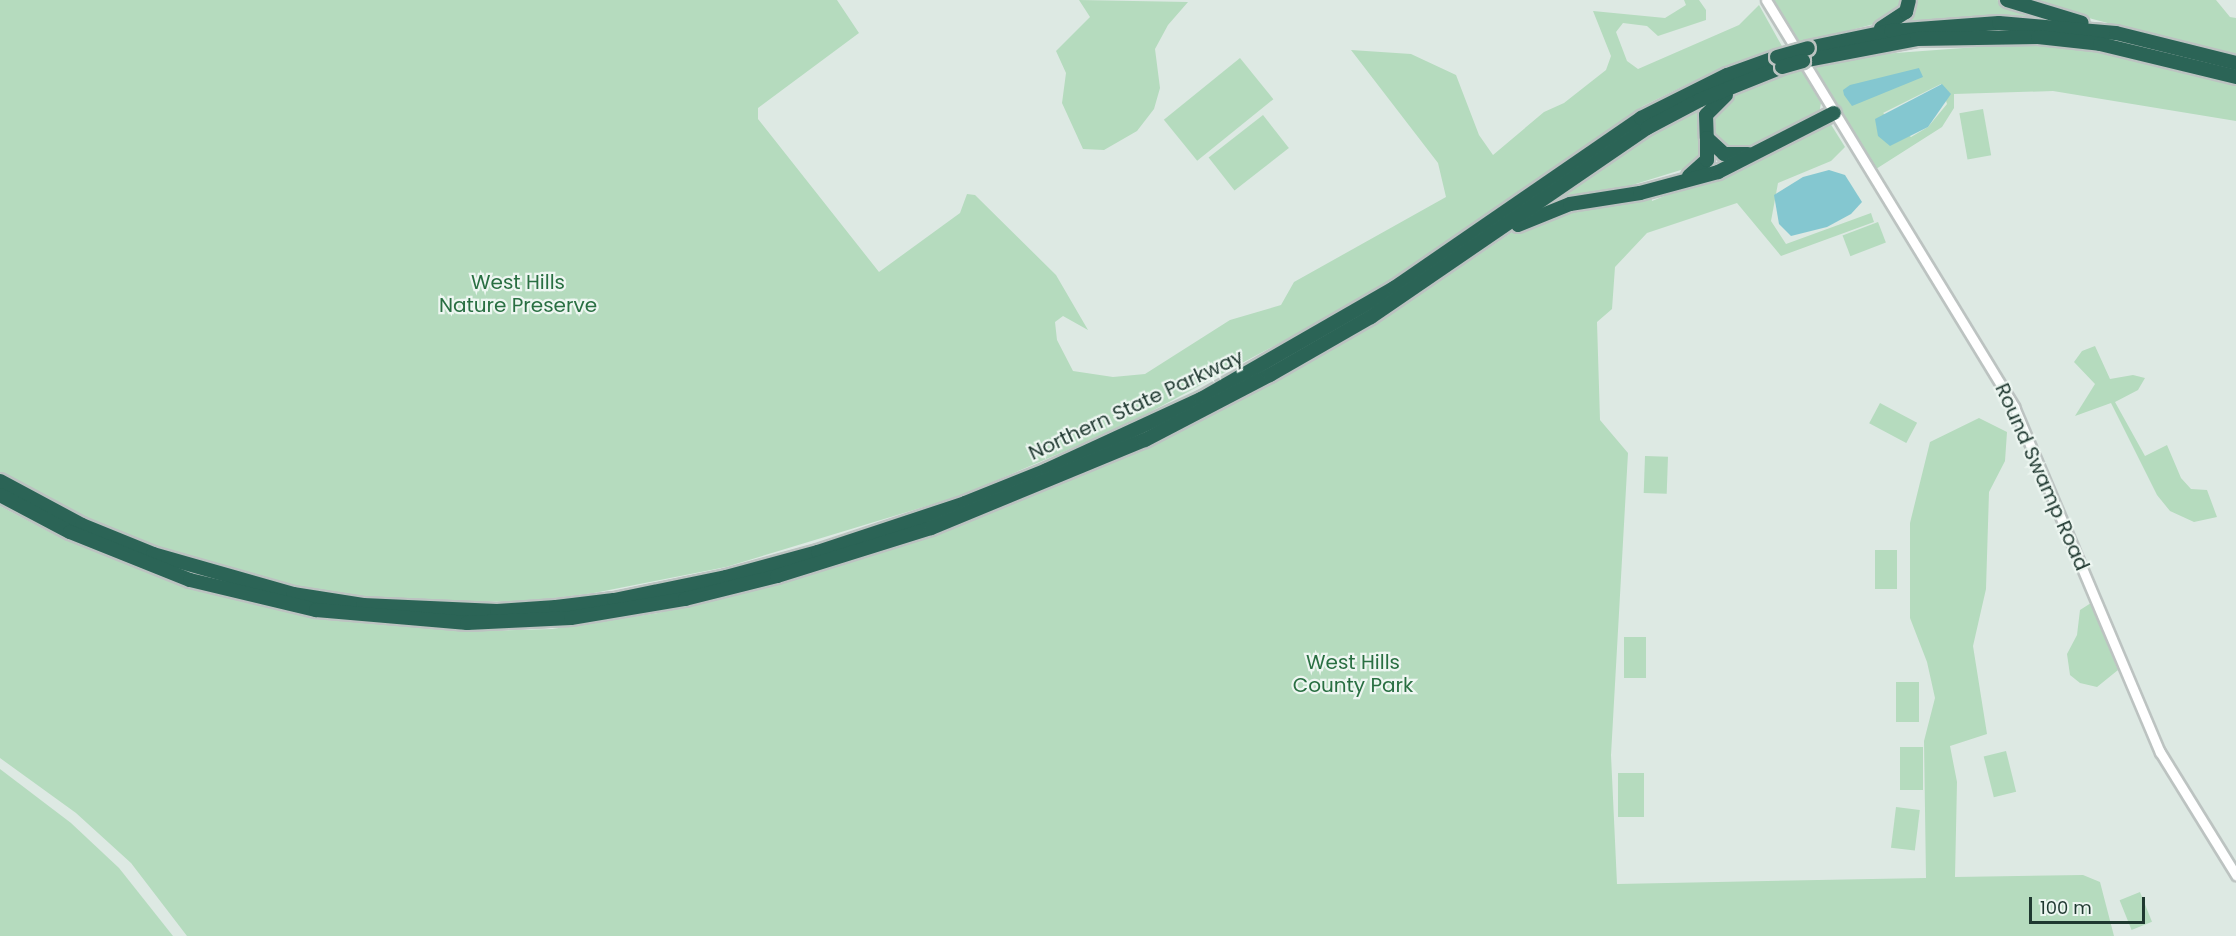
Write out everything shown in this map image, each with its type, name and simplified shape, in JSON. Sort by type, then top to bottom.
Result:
[{"type":"highway","points":[[1854,37],[1895,21],[1906,12],[1909,0]]},
{"type":"highway","points":[[2007,0],[2116,33]]},
{"type":"highway","name":"Northern State Parkway","points":[[0,481],[82,525],[153,555],[237,580],[363,605],[497,611],[614,600],[726,577],[818,552],[965,503],[1047,470],[1201,399],[1394,288],[1641,118],[1718,80],[1813,52],[1854,37],[1942,25],[1999,23],[2116,33],[2236,63]]},
{"type":"highway","name":"Northern State Parkway","points":[[1813,52],[1917,39],[2038,37],[2100,44],[2236,77]]},
{"type":"highway","name":"Northern State Parkway","points":[[0,495],[119,554],[226,590],[295,606],[370,617],[467,623],[607,614],[708,593],[836,558],[931,528],[1055,480],[1145,440],[1270,375],[1449,266],[1647,128],[1765,74],[1779,62]]},
{"type":"highway","points":[[1668,186],[1702,168],[1709,151],[1704,121],[1713,103],[1765,74]]},
{"type":"highway","points":[[1449,266],[1555,208],[1668,186],[1718,172],[1834,113]]},
{"type":"highway","points":[[1707,138],[1718,151],[1729,155],[1743,155],[1767,147]]},
{"type":"street","name":"Round Swamp Road","points":[[1766,0],[2014,407],[2160,752],[2236,875]]},
{"type":"green space","name":"West Hills Nature Preserve","points":[[0,0],[837,0],[859,33],[758,108],[758,119],[879,272],[960,213],[967,194],[975,195],[1056,275],[1088,330],[1063,316],[1055,322],[1057,340],[1073,371],[1113,377],[1145,374],[1230,320],[1281,305],[1294,282],[1446,197],[1438,163],[1351,50],[1411,54],[1456,75],[1479,135],[1493,155],[1544,112],[1564,103],[1606,70],[1611,56],[1593,11],[1665,18],[1686,5],[1684,0],[1699,0],[1706,10],[1706,20],[1658,36],[1647,26],[1623,23],[1616,32],[1627,61],[1638,69],[1739,25],[1759,5],[1783,48],[1721,68],[1643,106],[1415,264],[1336,313],[1124,426],[960,496],[726,567],[594,593],[523,602],[432,601],[348,596],[260,580],[177,555],[87,520],[0,472]]},
{"type":"green space","points":[[1079,0],[1188,2],[1168,25],[1155,49],[1160,88],[1154,109],[1137,131],[1104,150],[1083,149],[1062,103],[1066,73],[1056,51],[1090,17]]},
{"type":"green space","points":[[1774,0],[1905,0],[1893,19],[1798,44]]},
{"type":"green space","points":[[1916,0],[1997,0],[2048,15],[2048,19],[1994,18],[1898,25]]},
{"type":"green space","points":[[2021,0],[2216,0],[2230,17],[2236,18],[2236,57]]},
{"type":"green space","points":[[2018,44],[2134,56],[2236,82],[2236,121],[2053,91],[1954,94],[1954,108],[1942,127],[1876,169],[1813,64],[1841,57]],"holes":[[[1941,84],[1947,104],[1928,127],[1911,137],[1883,113]]]},
{"type":"green space","points":[[1240,58],[1273,99],[1197,161],[1164,120]]},
{"type":"green space","points":[[1800,68],[1821,103],[1819,114],[1740,152],[1712,142],[1709,116],[1726,99],[1769,77]]},
{"type":"green space","points":[[1706,103],[1705,152],[1697,165],[1629,186],[1619,193],[1546,206],[1638,139]]},
{"type":"green space","points":[[1983,109],[1991,155],[1968,159],[1959,113]]},
{"type":"green space","points":[[1263,115],[1289,148],[1234,191],[1209,157]]},
{"type":"green space","name":"West Hills County Park","points":[[1830,123],[1845,147],[1831,161],[1778,183],[1771,221],[1786,244],[1871,213],[1874,222],[1781,256],[1737,203],[1647,233],[1615,267],[1612,309],[1597,322],[1600,420],[1628,453],[1611,755],[1617,884],[1926,878],[1924,741],[1935,698],[1927,662],[1910,618],[1910,523],[1930,442],[1979,418],[2007,432],[2005,461],[1989,492],[1986,589],[1973,646],[1987,734],[1950,746],[1957,782],[1955,877],[2083,875],[2100,882],[2114,936],[187,936],[131,863],[76,813],[0,758],[0,506],[67,541],[76,541],[149,572],[208,590],[304,612],[313,619],[479,631],[552,629],[658,613],[830,569],[835,563],[1043,490],[1125,454],[1394,312],[1524,224],[1550,213],[1651,193],[1652,201],[1768,154]]},
{"type":"green space","points":[[1878,222],[1886,243],[1850,256],[1843,236]]},
{"type":"green space","points":[[2095,346],[2110,379],[2133,375],[2145,378],[2138,390],[2115,402],[2145,456],[2167,445],[2181,478],[2191,489],[2207,490],[2217,517],[2194,522],[2170,511],[2157,495],[2111,403],[2075,416],[2095,384],[2074,362],[2082,351]]},
{"type":"green space","points":[[1880,403],[1917,423],[1906,443],[1869,423]]},
{"type":"green space","points":[[1645,456],[1668,457],[1667,494],[1644,493]]},
{"type":"green space","points":[[1875,550],[1897,550],[1897,589],[1875,589]]},
{"type":"green space","points":[[2091,603],[2118,670],[2097,687],[2080,683],[2070,675],[2067,654],[2077,635],[2080,610]]},
{"type":"green space","points":[[1624,637],[1646,637],[1646,678],[1624,678]]},
{"type":"green space","points":[[1896,682],[1919,682],[1919,722],[1896,722]]},
{"type":"green space","points":[[1900,747],[1923,747],[1923,790],[1900,790]]},
{"type":"green space","points":[[2006,751],[2016,792],[1994,797],[1984,757]]},
{"type":"green space","points":[[0,769],[71,823],[119,868],[173,936],[0,936]]},
{"type":"green space","points":[[1618,773],[1644,773],[1644,817],[1618,817]]},
{"type":"green space","points":[[1896,807],[1920,810],[1915,851],[1891,848]]},
{"type":"green space","points":[[2140,892],[2152,922],[2132,930],[2120,900]]},
{"type":"water","points":[[1919,68],[1923,77],[1852,106],[1844,95],[1843,90],[1850,85]]},
{"type":"water","points":[[1942,84],[1951,94],[1928,127],[1890,146],[1878,136],[1875,119]]},
{"type":"water","points":[[1829,170],[1845,175],[1862,202],[1851,214],[1827,227],[1791,236],[1779,224],[1774,195],[1803,177]]}]
